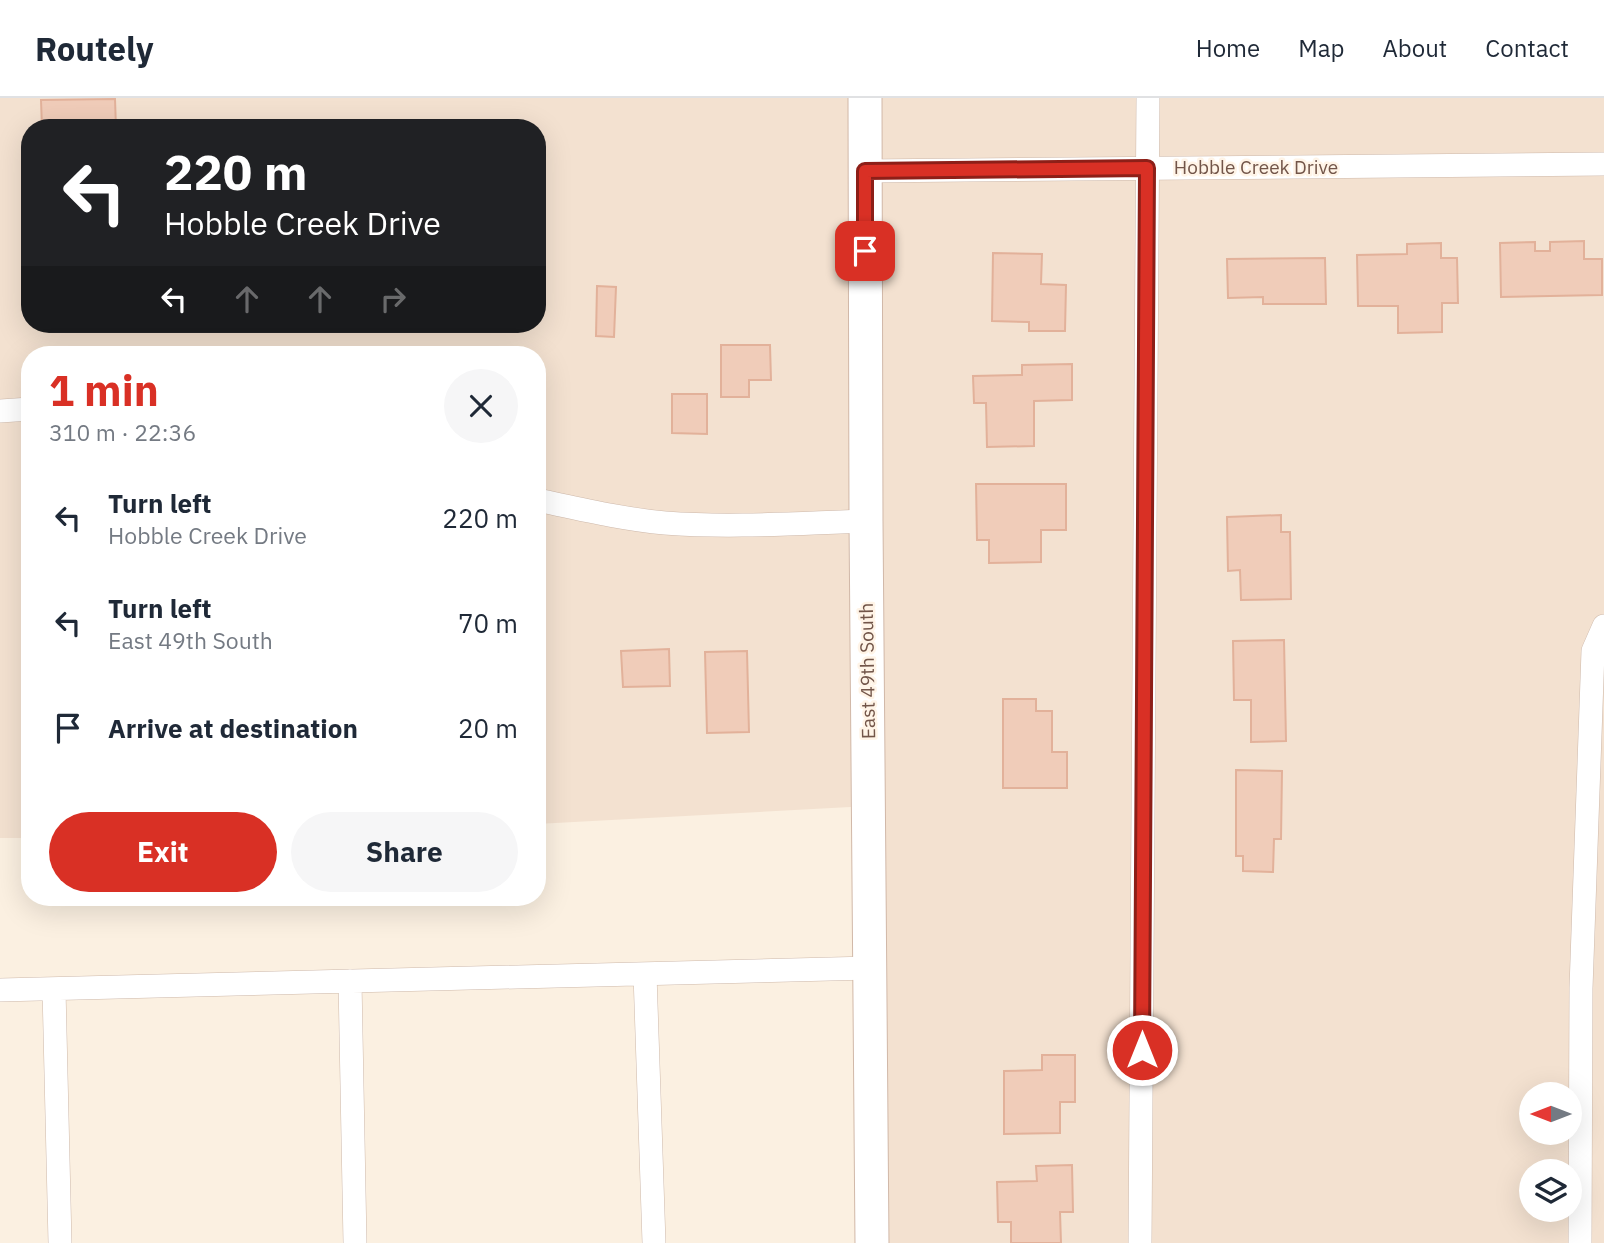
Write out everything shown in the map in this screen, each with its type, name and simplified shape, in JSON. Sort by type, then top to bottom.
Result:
[{"type":"street","name":"East 49th South","points":[[865,98],[872,1243]]},
{"type":"street","points":[[1140,1243],[1147,98]]},
{"type":"street","name":"Hobble Creek Drive","points":[[865,171],[1604,164]]},
{"type":"street","points":[[0,411],[21,410]]},
{"type":"street","points":[[546,502],[665,523],[733,525],[866,521]]},
{"type":"street","points":[[1580,1243],[1581,988],[1593,651],[1604,626]]},
{"type":"street","points":[[0,990],[870,968]]},
{"type":"street","points":[[645,974],[653,1243]]},
{"type":"street","points":[[350,982],[355,1243]]},
{"type":"street","points":[[54,989],[60,1243]]},
{"type":"shaded area","points":[[0,98],[1604,98],[1604,1243],[872,1243],[869,806],[546,824],[546,346],[21,346],[21,838],[0,838]]},
{"type":"building","points":[[115,99],[116,119],[42,119],[41,100]]},
{"type":"building","points":[[1584,241],[1584,259],[1602,259],[1602,295],[1501,297],[1500,243],[1535,242],[1535,251],[1550,251],[1550,242]]},
{"type":"building","points":[[1441,243],[1441,258],[1457,258],[1458,303],[1442,303],[1442,332],[1398,333],[1398,306],[1358,306],[1357,255],[1407,254],[1407,244]]},
{"type":"building","points":[[993,253],[1042,254],[1041,284],[1066,285],[1065,331],[1029,331],[1029,322],[992,321]]},
{"type":"building","points":[[1325,258],[1326,304],[1263,304],[1263,297],[1228,298],[1227,259]]},
{"type":"building","points":[[597,286],[616,287],[614,337],[596,336]]},
{"type":"building","points":[[721,345],[770,345],[771,380],[749,380],[749,397],[721,397]]},
{"type":"building","points":[[1072,364],[1072,400],[1034,401],[1034,446],[987,447],[986,403],[974,403],[973,376],[1022,375],[1022,365]]},
{"type":"building","points":[[672,394],[707,394],[707,434],[672,433]]},
{"type":"building","points":[[976,484],[1066,484],[1066,530],[1041,530],[1041,562],[989,563],[989,540],[977,540]]},
{"type":"building","points":[[1281,515],[1281,532],[1290,532],[1291,599],[1241,600],[1240,570],[1228,571],[1227,517]]},
{"type":"building","points":[[1284,640],[1286,741],[1251,742],[1251,700],[1234,700],[1233,641]]},
{"type":"building","points":[[669,649],[670,686],[623,687],[621,651]]},
{"type":"building","points":[[747,651],[749,732],[707,733],[705,652]]},
{"type":"building","points":[[1003,699],[1036,699],[1036,711],[1052,711],[1052,752],[1067,752],[1067,788],[1003,788]]},
{"type":"building","points":[[1236,770],[1282,771],[1281,839],[1274,839],[1273,872],[1243,871],[1243,856],[1236,856]]},
{"type":"building","points":[[1042,1055],[1075,1055],[1075,1102],[1060,1102],[1060,1133],[1004,1134],[1004,1071],[1042,1070]]},
{"type":"building","points":[[1072,1165],[1073,1212],[1060,1212],[1061,1243],[1011,1243],[1011,1222],[998,1222],[997,1182],[1037,1181],[1036,1166]]},
{"type":"route","points":[[865,251],[865,171],[1147,168],[1142,1050]]}]
